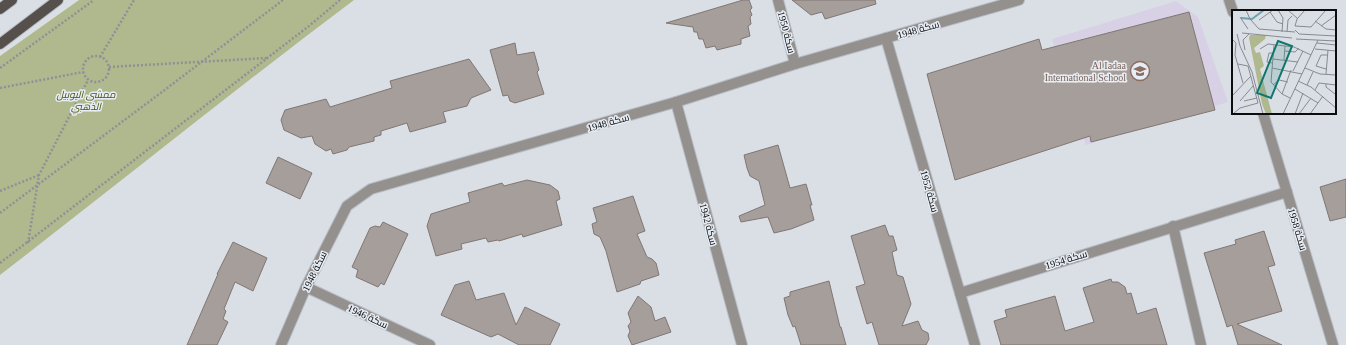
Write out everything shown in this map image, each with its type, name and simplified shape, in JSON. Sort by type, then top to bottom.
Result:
[{"type":"main road","points":[[0,9],[12,0]]},
{"type":"main road","points":[[0,44],[58,0]]},
{"type":"street","name":"سكة 1950","points":[[778,0],[795,64]]},
{"type":"street","points":[[1229,0],[1232,10]]},
{"type":"street","name":"سكة 1948","points":[[281,345],[306,287],[347,206],[371,189],[676,102],[795,64],[1015,1]]},
{"type":"street","name":"سكة 1952","points":[[886,38],[975,345]]},
{"type":"street","name":"سكة 1942","points":[[676,102],[742,345]]},
{"type":"street","name":"سكة 1958","points":[[1263,114],[1333,345]]},
{"type":"street","name":"سكة 1954","points":[[960,293],[1287,192]]},
{"type":"street","points":[[1173,226],[1201,345]]},
{"type":"street","name":"سكة 1946","points":[[306,287],[430,345]]},
{"type":"path","points":[[0,68],[94,0]]},
{"type":"path","points":[[100,57],[134,0]]},
{"type":"path","points":[[0,213],[284,0]]},
{"type":"path","points":[[0,263],[310,26],[340,0]]},
{"type":"path","points":[[93,56],[106,60],[109,67],[109,74],[105,80],[99,83],[88,80],[83,72],[84,65],[87,60],[93,56]]},
{"type":"path","points":[[109,67],[267,58]]},
{"type":"path","points":[[0,88],[83,72]]},
{"type":"path","points":[[28,242],[39,175],[88,80]]},
{"type":"path","points":[[0,191],[39,175]]},
{"type":"shaded area","name":"Al Iadaa International School","points":[[1176,1],[1198,17],[1228,102],[1086,145],[1052,39]]},
{"type":"green space","name":"ممشى اليوبيل الذهبي","points":[[79,0],[354,0],[0,275],[0,56]]},
{"type":"building","points":[[743,0],[749,0],[752,8],[750,10],[752,15],[750,17],[751,24],[748,26],[750,36],[741,39],[741,44],[717,50],[715,46],[706,48],[703,39],[699,39],[697,32],[694,32],[693,27],[666,23]]},
{"type":"building","points":[[792,0],[875,0],[876,4],[825,19],[822,12],[811,15]]},
{"type":"building","points":[[1189,12],[1215,110],[1091,142],[1090,136],[955,180],[927,74],[1039,39],[1042,50]]},
{"type":"building","points":[[515,43],[517,55],[534,52],[539,70],[537,72],[544,94],[515,103],[510,101],[508,95],[503,96],[490,50]]},
{"type":"building","points":[[469,59],[491,90],[471,98],[467,106],[443,112],[446,122],[410,132],[407,123],[381,131],[381,135],[374,137],[374,141],[349,147],[347,150],[333,154],[331,149],[326,151],[315,144],[312,136],[301,138],[284,130],[281,120],[285,110],[326,99],[330,107],[392,88],[390,81]]},
{"type":"building","points":[[778,145],[790,188],[806,184],[812,205],[810,205],[814,220],[791,229],[774,233],[768,217],[741,222],[739,216],[765,205],[759,181],[750,176],[744,155]]},
{"type":"building","points":[[278,157],[312,173],[300,199],[266,183]]},
{"type":"building","points":[[1346,179],[1346,217],[1330,221],[1320,187]]},
{"type":"building","points":[[527,180],[550,185],[558,191],[560,199],[556,201],[562,225],[523,237],[522,234],[499,241],[488,242],[486,238],[461,244],[462,249],[436,256],[427,226],[431,214],[470,202],[468,193],[502,183],[504,186]]},
{"type":"building","points":[[633,196],[645,231],[637,234],[647,257],[656,263],[659,275],[641,281],[640,284],[617,292],[606,251],[600,237],[594,234],[592,224],[597,222],[593,208]]},
{"type":"building","points":[[383,222],[408,234],[384,285],[381,283],[378,287],[356,277],[358,270],[352,267],[370,228],[375,226],[380,227]]},
{"type":"building","points":[[885,225],[889,236],[893,236],[897,250],[892,252],[897,275],[903,277],[911,304],[902,326],[918,321],[922,330],[928,333],[929,339],[926,345],[879,345],[872,322],[867,324],[856,287],[865,284],[851,236]]},
{"type":"building","points":[[1264,231],[1275,265],[1268,267],[1282,311],[1237,324],[1282,345],[1238,345],[1232,325],[1227,327],[1204,253],[1236,244],[1235,240]]},
{"type":"building","points":[[233,242],[267,258],[253,291],[235,282],[224,309],[226,311],[223,319],[228,322],[217,345],[187,345],[217,274]]},
{"type":"building","points":[[1111,279],[1112,282],[1118,282],[1125,287],[1127,294],[1131,293],[1137,314],[1156,308],[1167,345],[1001,345],[994,321],[1007,317],[1005,310],[1055,296],[1065,331],[1094,322],[1083,288]]},
{"type":"building","points":[[469,281],[476,300],[504,293],[516,325],[525,307],[560,324],[550,345],[519,345],[498,334],[491,337],[441,315],[455,285]]},
{"type":"building","points":[[829,281],[846,345],[801,345],[795,326],[793,327],[788,315],[784,298],[790,296],[790,292]]},
{"type":"building","points":[[638,296],[651,307],[655,321],[665,317],[671,332],[632,345],[628,336],[630,331],[628,326],[631,322],[628,313]]},
{"type":"place","name":"Al Iadaa International School","points":[[1140,71]]}]
